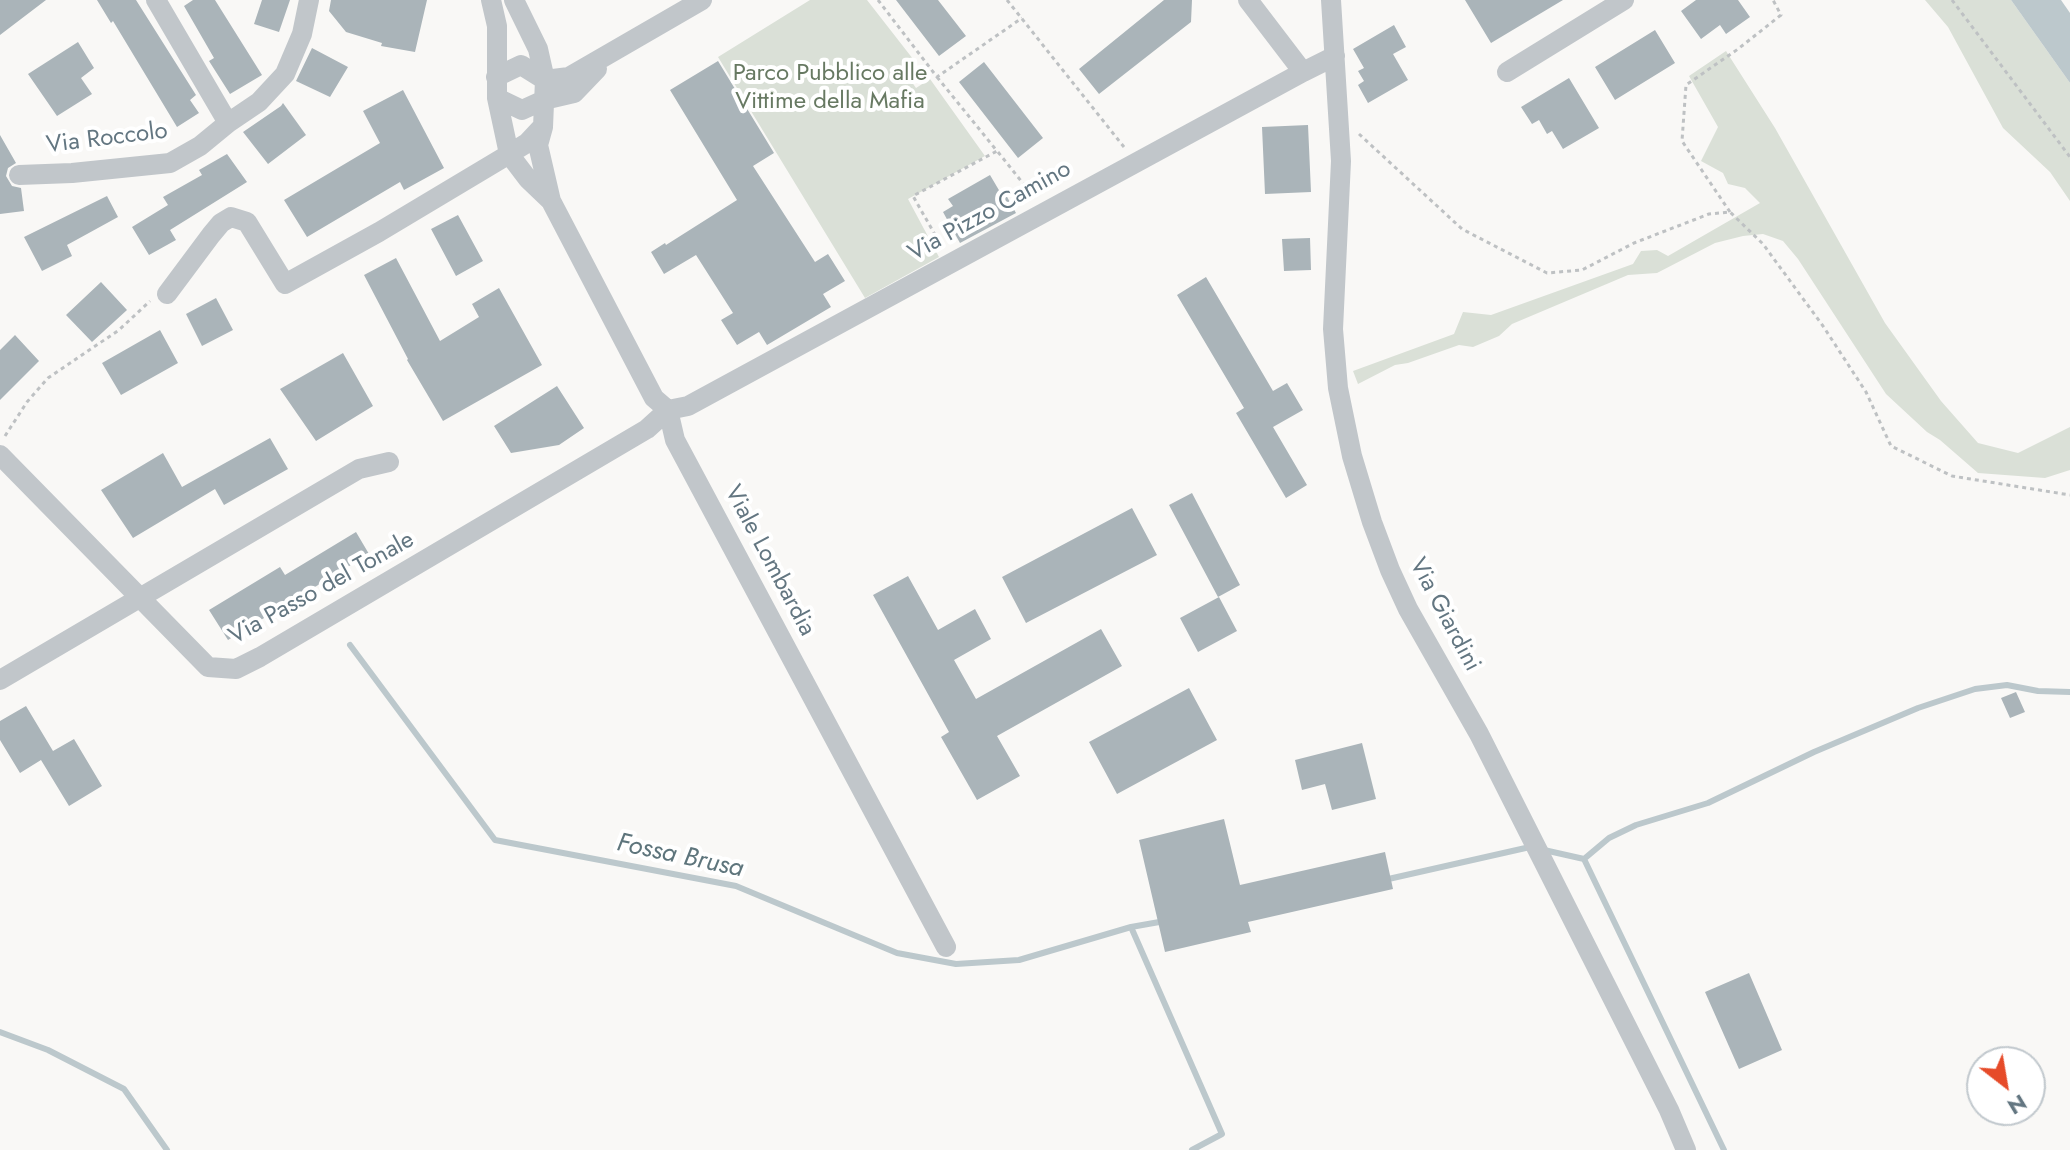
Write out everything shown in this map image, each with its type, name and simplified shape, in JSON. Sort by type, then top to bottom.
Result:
[{"type":"street","points":[[156,0],[228,123]]},
{"type":"street","name":"Via Roccolo","points":[[19,175],[170,163],[200,146],[259,102],[285,74],[302,34],[309,0]]},
{"type":"street","name":"Viale Lombardia","points":[[491,0],[497,26],[497,98],[509,154],[528,179],[551,201]]},
{"type":"street","name":"Viale Lombardia","points":[[514,0],[538,49],[544,90],[543,127],[538,145],[551,201],[654,398],[668,410],[675,440],[946,947]]},
{"type":"street","points":[[496,77],[521,65],[544,90],[574,93],[611,53],[702,0]]},
{"type":"street","points":[[1248,0],[1303,72]]},
{"type":"street","name":"Via Giardini","points":[[1331,0],[1341,161],[1333,329],[1338,388],[1352,456],[1372,522],[1408,609],[1492,760],[1669,1110],[1686,1150]]},
{"type":"street","points":[[1507,72],[1624,0]]},
{"type":"street","name":"Via Pizzo Camino","points":[[668,410],[688,406],[1335,56]]},
{"type":"street","points":[[497,98],[522,110],[544,90]]},
{"type":"street","points":[[167,294],[211,235],[231,217],[247,222],[285,284],[509,154],[527,143],[543,127]]},
{"type":"street","name":"Via Passo del Tonale","points":[[0,455],[208,667],[236,669],[647,429],[668,410]]},
{"type":"street","points":[[0,680],[359,469],[389,462]]},
{"type":"path","points":[[878,0],[1046,211]]},
{"type":"path","points":[[1007,0],[1136,162]]},
{"type":"path","points":[[1773,0],[1781,15],[1686,85],[1682,141],[1730,212],[1763,244],[1823,326],[1866,392],[1891,446],[1952,476],[2070,495]]},
{"type":"path","points":[[1952,0],[2070,157]]},
{"type":"path","points":[[937,77],[1022,18]]},
{"type":"path","points":[[1338,115],[1462,229],[1547,273],[1582,270],[1634,243],[1709,214],[1730,212]]},
{"type":"path","points":[[952,263],[913,196],[997,151]]},
{"type":"path","points":[[0,442],[48,378],[108,338],[154,298],[167,294]]},
{"type":"green space","name":"Parco Pubblico alle Vittime della Mafia","points":[[810,0],[867,0],[913,59],[909,78],[916,88],[930,79],[985,156],[908,199],[939,257],[865,298],[718,57]]},
{"type":"green space","points":[[1925,0],[2011,0],[2070,83],[2070,201],[2050,172],[2003,128],[1948,27]]},
{"type":"green space","points":[[1726,51],[1775,128],[1885,323],[1941,401],[1978,443],[2018,453],[2070,427],[2070,470],[2045,478],[1978,473],[1886,394],[1798,259],[1783,241],[1763,234],[1715,243],[1657,273],[1628,275],[1512,324],[1499,336],[1473,347],[1459,345],[1395,365],[1358,384],[1353,371],[1454,334],[1463,312],[1491,315],[1633,264],[1641,251],[1657,250],[1668,256],[1760,203],[1745,188],[1728,184],[1723,173],[1701,161],[1718,127],[1689,76]]},
{"type":"shaded area","points":[[2011,0],[2061,0],[2070,13],[2070,83]]},
{"type":"building","points":[[0,0],[46,0],[0,35]]},
{"type":"building","points":[[97,0],[136,0],[196,95],[190,100],[199,113],[177,127]]},
{"type":"building","points":[[193,0],[215,0],[262,75],[230,94],[209,61],[214,58],[184,6]]},
{"type":"building","points":[[262,0],[290,0],[279,32],[254,24]]},
{"type":"building","points":[[331,0],[427,0],[415,52],[381,46],[382,43],[346,32],[329,11]]},
{"type":"building","points":[[896,0],[938,0],[966,36],[939,56]]},
{"type":"building","points":[[1164,0],[1192,0],[1191,22],[1099,94],[1079,69]]},
{"type":"building","points":[[1465,0],[1563,0],[1491,43]]},
{"type":"building","points":[[1696,0],[1738,0],[1750,17],[1726,34],[1720,25],[1701,39],[1681,11]]},
{"type":"building","points":[[1394,25],[1406,47],[1393,54],[1408,80],[1368,103],[1358,85],[1364,81],[1358,71],[1364,68],[1353,49]]},
{"type":"building","points":[[1655,30],[1675,63],[1615,100],[1595,67]]},
{"type":"building","points":[[78,42],[94,68],[81,78],[92,94],[57,116],[28,74]]},
{"type":"building","points":[[312,48],[348,67],[330,97],[296,81]]},
{"type":"building","points":[[718,61],[774,153],[753,166],[815,262],[828,254],[845,281],[823,294],[831,307],[767,345],[759,332],[737,345],[721,320],[733,313],[696,255],[664,274],[651,252],[737,200],[670,90]]},
{"type":"building","points":[[984,62],[1043,138],[1018,158],[959,82]]},
{"type":"building","points":[[1569,78],[1599,128],[1563,149],[1552,131],[1547,134],[1539,120],[1532,124],[1521,107]]},
{"type":"building","points":[[403,90],[444,168],[404,190],[400,182],[307,237],[284,200],[380,143],[363,111]]},
{"type":"building","points":[[283,103],[306,135],[268,164],[243,132]]},
{"type":"building","points":[[1308,125],[1311,192],[1265,194],[1262,127]]},
{"type":"building","points":[[0,135],[16,163],[8,168],[6,176],[12,186],[21,188],[24,211],[0,214]]},
{"type":"building","points":[[227,154],[247,182],[170,230],[176,240],[149,255],[132,227],[168,205],[163,197],[202,175],[199,170]]},
{"type":"building","points":[[990,175],[1016,213],[960,243],[943,212],[953,206],[948,199]]},
{"type":"building","points":[[107,196],[118,217],[67,245],[72,256],[42,271],[24,237]]},
{"type":"building","points":[[458,215],[483,261],[456,276],[431,229]]},
{"type":"building","points":[[1310,238],[1311,270],[1284,271],[1282,239]]},
{"type":"building","points":[[396,258],[440,341],[479,317],[472,304],[499,288],[542,365],[443,421],[407,360],[364,275]]},
{"type":"building","points":[[1206,277],[1273,391],[1287,383],[1303,410],[1273,427],[1307,485],[1286,498],[1236,413],[1244,408],[1177,295]]},
{"type":"building","points":[[101,282],[127,310],[92,342],[66,315]]},
{"type":"building","points":[[216,298],[233,330],[202,346],[186,314]]},
{"type":"building","points":[[160,330],[178,363],[121,395],[102,363]]},
{"type":"building","points":[[15,335],[39,361],[0,400],[0,350]]},
{"type":"building","points":[[343,353],[373,406],[316,441],[280,389]]},
{"type":"building","points":[[557,386],[584,428],[559,445],[511,453],[494,426]]},
{"type":"building","points":[[270,438],[288,469],[224,505],[215,489],[133,538],[101,490],[163,453],[182,487]]},
{"type":"building","points":[[1192,493],[1240,585],[1218,597],[1169,505]]},
{"type":"building","points":[[1132,508],[1157,555],[1026,623],[1002,577]]},
{"type":"building","points":[[356,532],[369,554],[228,640],[209,610],[280,567],[285,575]]},
{"type":"building","points":[[908,576],[938,630],[975,609],[991,639],[954,660],[976,699],[1101,629],[1122,666],[997,736],[1020,776],[977,800],[941,737],[949,732],[873,595]]},
{"type":"building","points":[[1219,597],[1237,631],[1198,652],[1180,618]]},
{"type":"building","points":[[1189,688],[1217,740],[1117,794],[1089,742]]},
{"type":"building","points":[[2016,692],[2025,712],[2010,718],[2001,698]]},
{"type":"building","points":[[26,706],[53,751],[74,739],[102,786],[69,806],[41,760],[20,773],[0,740],[0,721]]},
{"type":"building","points":[[1362,743],[1376,799],[1332,810],[1325,784],[1302,790],[1295,760]]},
{"type":"building","points":[[1224,819],[1240,885],[1385,852],[1393,889],[1248,922],[1251,932],[1165,952],[1139,840]]},
{"type":"building","points":[[1749,973],[1782,1050],[1739,1069],[1705,992]]},
{"type":"waterway","name":"Fossa Brusa","points":[[350,645],[495,840],[736,886],[897,953],[956,964],[1019,960],[1131,927],[1165,921]]},
{"type":"waterway","points":[[1584,859],[1609,838],[1636,825],[1708,803],[1814,752],[1918,708],[1975,689],[2007,685],[2038,691],[2070,692]]},
{"type":"waterway","points":[[1384,880],[1533,848]]},
{"type":"waterway","points":[[1544,850],[1584,859],[1724,1150]]},
{"type":"waterway","points":[[1131,927],[1222,1134],[1192,1150]]},
{"type":"waterway","points":[[0,1032],[48,1050],[124,1089],[167,1150]]}]
